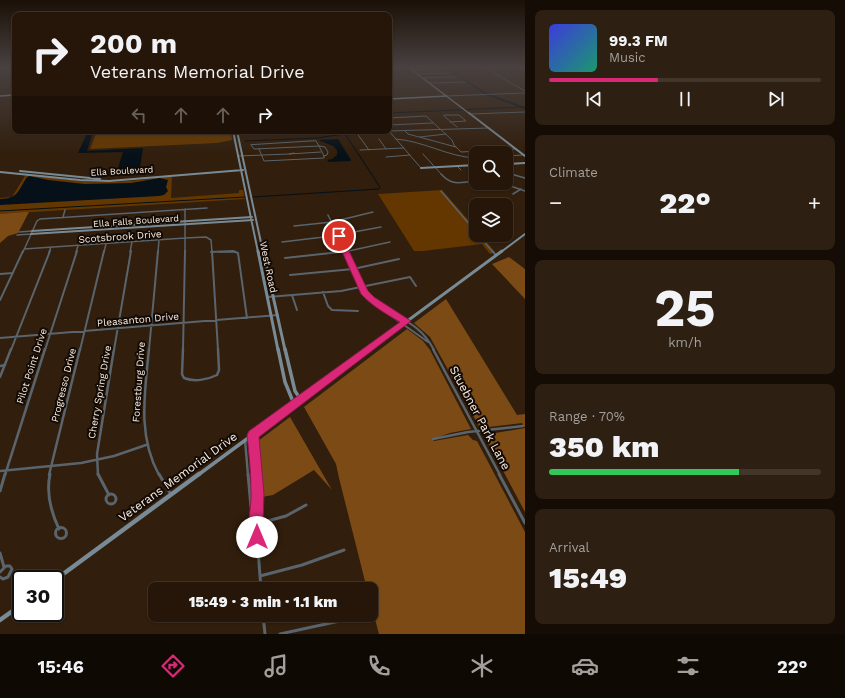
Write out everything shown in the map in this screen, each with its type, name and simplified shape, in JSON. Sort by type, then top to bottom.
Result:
[{"type":"main road","points":[[392,99],[436,97]]},
{"type":"main road","points":[[448,97],[524,156]]},
{"type":"main road","name":"West Road","points":[[235,136],[284,374],[288,392],[294,404]]},
{"type":"main road","name":"West Road","points":[[238,136],[284,346],[295,391],[301,400]]},
{"type":"main road","points":[[513,164],[525,163]]},
{"type":"main road","points":[[421,168],[469,165]]},
{"type":"main road","name":"Ella Boulevard","points":[[0,171],[31,173],[74,179],[104,180],[134,179],[205,171],[246,169]]},
{"type":"main road","name":"Ella Falls Boulevard","points":[[32,233],[256,218]]},
{"type":"main road","name":"Veterans Memorial Drive","points":[[64,573],[525,234]]},
{"type":"main road","points":[[256,242],[262,242]]},
{"type":"main road","points":[[261,264],[267,263]]},
{"type":"main road","points":[[278,346],[284,346]]},
{"type":"main road","points":[[284,374],[292,379]]},
{"type":"main road","points":[[0,620],[12,611]]},
{"type":"street","points":[[469,114],[525,112]]},
{"type":"street","points":[[450,122],[466,121],[459,115],[443,116],[450,122],[458,128]]},
{"type":"street","points":[[392,118],[426,116],[446,134],[456,147],[463,152],[515,149]]},
{"type":"street","points":[[392,125],[433,123]]},
{"type":"street","points":[[392,131],[488,128]]},
{"type":"street","points":[[405,130],[408,134],[456,147]]},
{"type":"street","points":[[357,134],[369,150]]},
{"type":"street","points":[[391,134],[421,168]]},
{"type":"street","points":[[420,137],[446,134]]},
{"type":"street","points":[[379,139],[386,149]]},
{"type":"street","points":[[396,139],[408,140],[460,157],[469,158]]},
{"type":"street","points":[[259,149],[262,160],[265,161],[324,157],[328,153],[328,150],[319,146],[253,149],[252,144],[315,141],[319,146],[324,157]]},
{"type":"street","points":[[360,150],[404,148]]},
{"type":"street","points":[[238,156],[322,152]]},
{"type":"street","points":[[423,154],[450,182],[469,182]]},
{"type":"street","points":[[386,157],[410,155]]},
{"type":"street","points":[[513,156],[524,156]]},
{"type":"street","points":[[457,166],[461,170]]},
{"type":"street","points":[[513,174],[524,177]]},
{"type":"street","points":[[513,186],[525,190]]},
{"type":"street","points":[[513,194],[521,189]]},
{"type":"street","points":[[441,191],[469,224]]},
{"type":"street","points":[[0,300],[40,218],[207,208]]},
{"type":"street","points":[[185,209],[182,376],[188,380],[215,377],[218,373],[212,252],[233,251],[238,253],[247,318]]},
{"type":"street","points":[[63,217],[66,210]]},
{"type":"street","points":[[294,226],[332,222],[373,212]]},
{"type":"street","points":[[328,216],[339,236],[362,288],[370,299],[390,312],[390,315],[405,322]]},
{"type":"street","points":[[282,242],[310,241],[381,227]]},
{"type":"street","name":"Ella Falls Boulevard","points":[[19,232],[32,233]]},
{"type":"street","name":"Ella Falls Boulevard","points":[[17,235],[32,233]]},
{"type":"street","name":"Scotsbrook Drive","points":[[24,249],[185,238],[209,238],[211,239],[212,252]]},
{"type":"street","name":"Forestburg Drive","points":[[159,240],[143,412],[143,427],[146,445],[154,467],[171,494]]},
{"type":"street","name":"Cherry Spring Drive","points":[[109,495],[98,474],[98,447],[132,242]]},
{"type":"street","points":[[285,258],[346,252],[390,242]]},
{"type":"street","points":[[484,242],[496,255]]},
{"type":"street","name":"Progresso Drive","points":[[59,529],[48,497],[48,488],[106,244]]},
{"type":"street","name":"Pilot Point Drive","points":[[0,491],[78,246]]},
{"type":"street","points":[[0,377],[52,247]]},
{"type":"street","points":[[290,275],[353,269],[399,259]]},
{"type":"street","points":[[0,274],[13,273]]},
{"type":"street","points":[[268,297],[362,288],[410,277],[416,286]]},
{"type":"street","points":[[323,292],[328,306],[332,310],[358,311]]},
{"type":"street","points":[[292,295],[297,310]]},
{"type":"street","name":"Pleasanton Drive","points":[[0,338],[278,315]]},
{"type":"street","name":"Stuebner Park Lane","points":[[405,322],[429,343]]},
{"type":"street","name":"Stuebner Park Lane","points":[[405,322],[424,333],[428,339],[525,523]]},
{"type":"street","points":[[0,366],[5,365]]},
{"type":"street","points":[[433,439],[477,431],[523,426]]},
{"type":"street","points":[[253,435],[258,486],[256,524],[260,582]]},
{"type":"street","points":[[246,440],[253,516],[256,524]]},
{"type":"street","points":[[0,471],[71,465],[97,460],[146,445]]},
{"type":"street","points":[[250,487],[258,486]]},
{"type":"street","points":[[256,524],[286,516],[306,505]]},
{"type":"street","points":[[260,576],[306,565],[344,550]]},
{"type":"street","points":[[0,553],[4,568]]},
{"type":"street","points":[[0,572],[8,566],[11,567],[11,573],[6,578],[0,577]]},
{"type":"street","points":[[264,622],[265,634]]},
{"type":"street","points":[[280,634],[335,622]]},
{"type":"shaded area","points":[[87,134],[92,134],[87,151],[143,148],[139,173],[116,175],[123,152],[78,153]]},
{"type":"shaded area","points":[[96,134],[231,134],[232,140],[217,143],[90,149]]},
{"type":"shaded area","points":[[338,139],[351,160],[350,161],[329,162],[327,160],[332,159],[337,155],[337,150],[333,146],[318,140]]},
{"type":"shaded area","points":[[26,174],[101,182],[128,181],[172,176],[171,198],[239,193],[239,190],[243,190],[245,199],[0,214],[0,198],[12,197]]},
{"type":"shaded area","points":[[30,176],[48,180],[85,184],[131,183],[160,178],[168,180],[166,187],[168,191],[164,195],[159,196],[0,205],[0,199],[14,196],[27,177]]},
{"type":"shaded area","points":[[442,190],[469,221],[469,242],[487,242],[495,252],[490,254],[482,244],[414,251],[378,194]]},
{"type":"shaded area","points":[[29,212],[18,233],[8,236],[0,243],[0,214]]},
{"type":"shaded area","points":[[509,257],[525,269],[525,299],[492,264]]},
{"type":"shaded area","points":[[446,299],[517,415],[525,414],[525,428],[522,423],[480,428],[430,337],[414,323]]},
{"type":"shaded area","points":[[407,329],[423,341],[430,350],[471,429],[450,433],[432,439],[434,441],[468,435],[473,440],[477,441],[525,532],[525,634],[379,634],[376,622],[378,622],[378,582],[365,582],[336,464],[304,407]]},
{"type":"shaded area","points":[[290,417],[332,490],[314,470],[273,495],[262,497],[258,441]]},
{"type":"shaded area","points":[[525,428],[525,512],[484,435]]},
{"type":"waterway","points":[[493,97],[525,108]]},
{"type":"waterway","points":[[392,113],[525,107]]},
{"type":"waterway","points":[[245,141],[317,138],[344,134]]},
{"type":"waterway","points":[[253,197],[379,189],[380,187],[345,134]]},
{"type":"waterway","points":[[0,211],[245,197]]},
{"type":"route","points":[[257,537],[256,524],[258,486],[253,435],[407,321],[370,299],[364,292],[339,236]]}]
